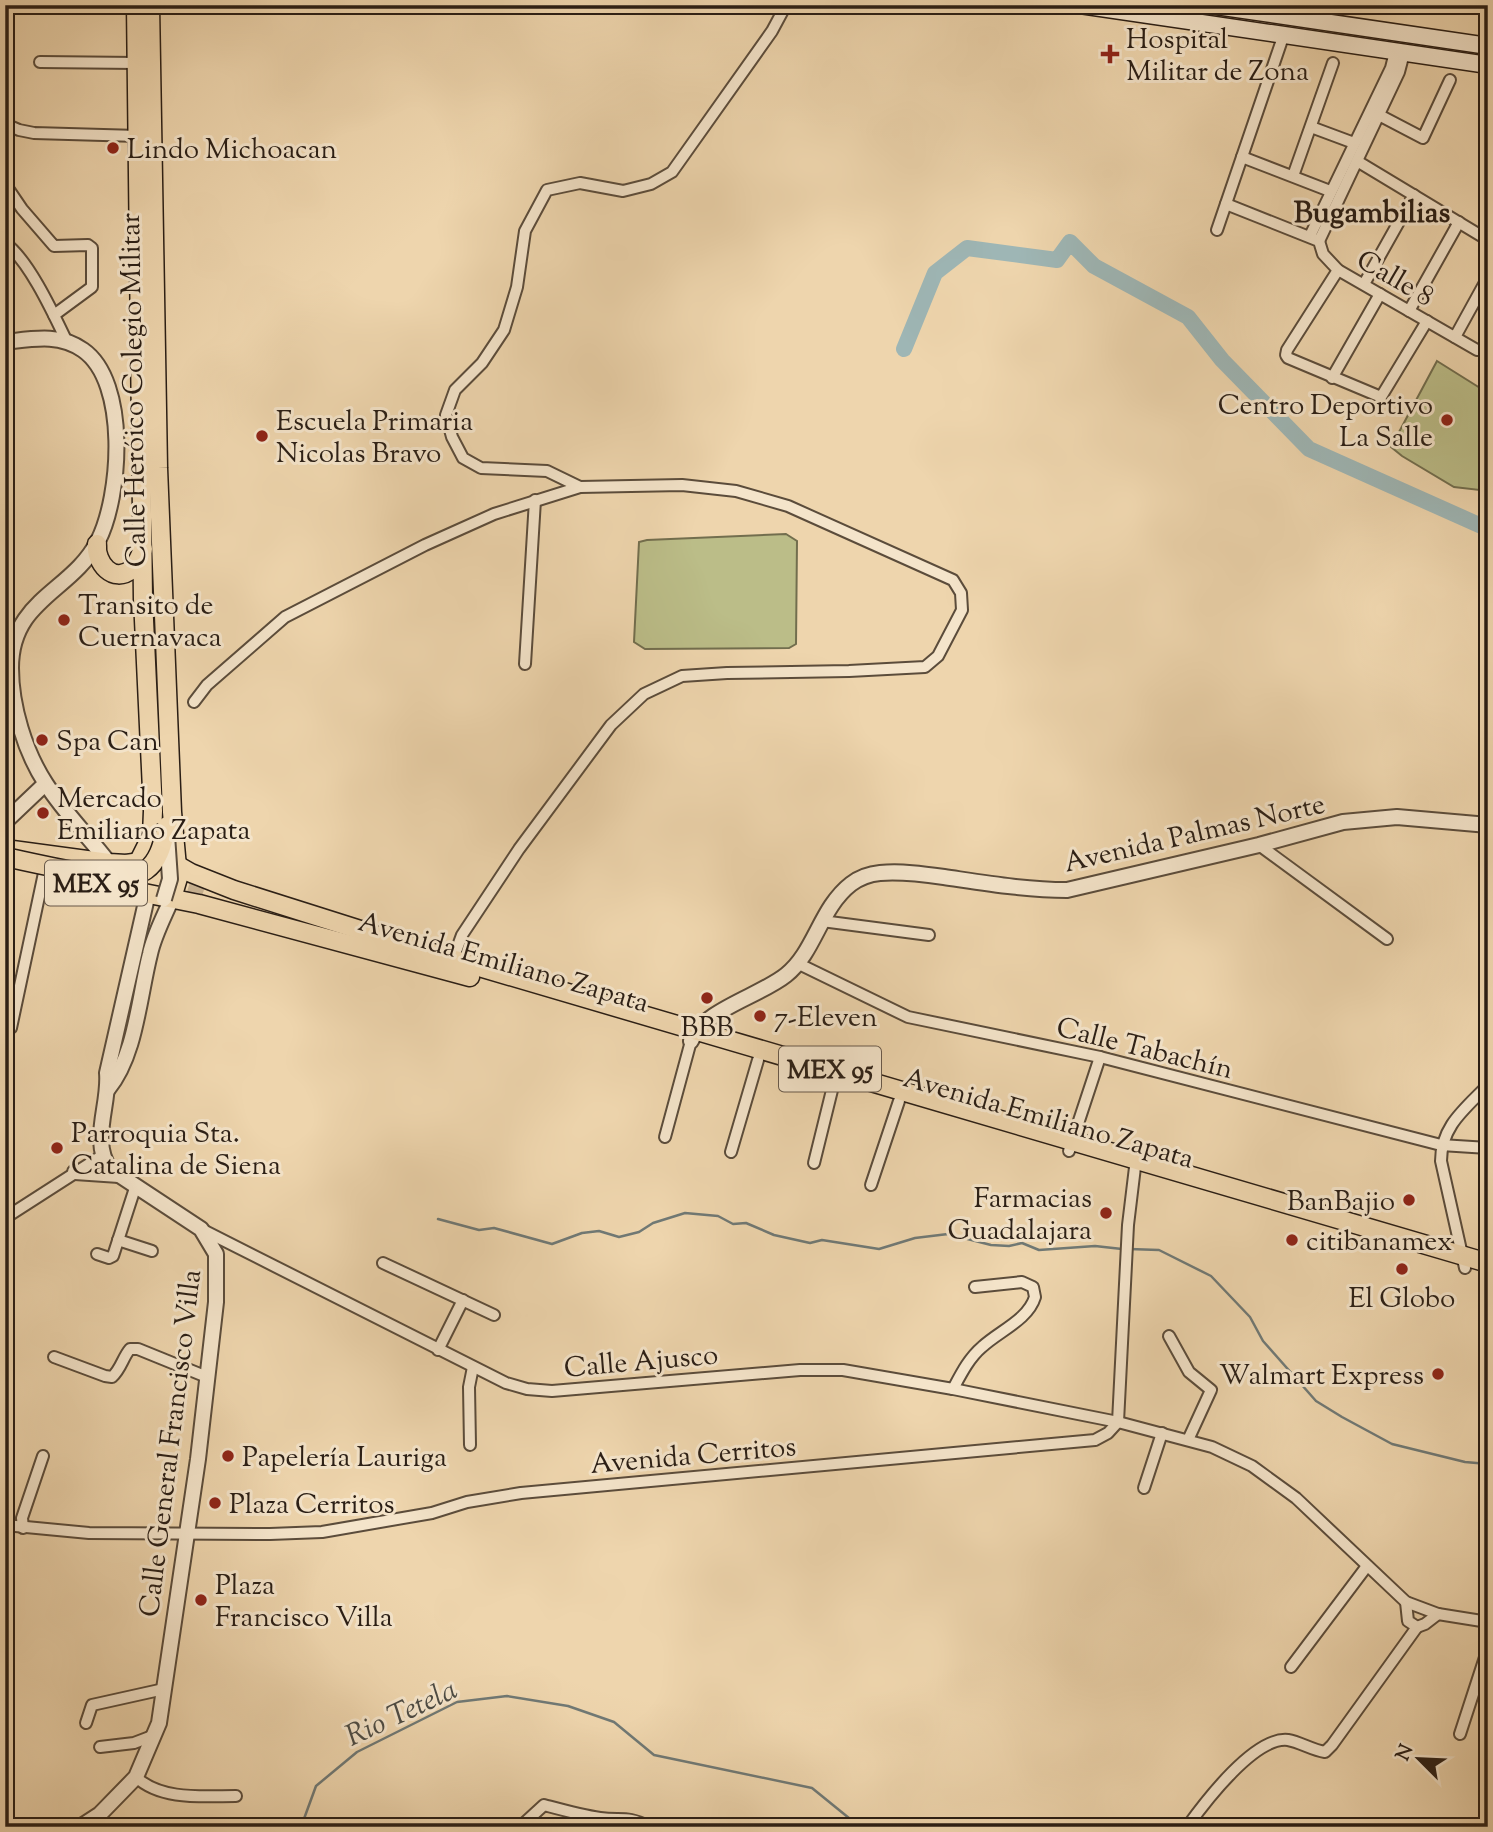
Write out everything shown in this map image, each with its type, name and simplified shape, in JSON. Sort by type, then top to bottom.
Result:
[{"type":"main road","name":"Calle Heróico Colegio Militar","points":[[136,5],[143,599],[152,835],[162,833]]},
{"type":"main road","name":"Calle Heróico Colegio Militar","points":[[150,5],[162,833],[182,872],[172,898]]},
{"type":"main road","points":[[1080,5],[1283,37],[1488,65]]},
{"type":"main road","points":[[1209,5],[1488,46]]},
{"type":"main road","points":[[1250,30],[1253,12]]},
{"type":"main road","points":[[5,857],[116,876],[135,875],[148,868],[159,853],[162,833],[153,488],[158,468]]},
{"type":"main road","points":[[97,544],[100,564],[119,574],[132,569],[143,551]]},
{"type":"main road","name":"Calle Heróico Colegio Militar","points":[[139,861],[162,833]]},
{"type":"main road","name":"MEX 95","points":[[5,849],[109,863],[163,860],[182,872]]},
{"type":"main road","points":[[139,861],[148,893],[182,872]]},
{"type":"main road","points":[[93,883],[102,880],[108,873],[109,863]]},
{"type":"main road","name":"MEX 95","points":[[5,866],[148,893]]},
{"type":"main road","name":"Avenida Emiliano Zapata","points":[[182,872],[451,965],[1464,1261],[1488,1263]]},
{"type":"main road","name":"Avenida Emiliano Zapata","points":[[148,893],[451,965]]},
{"type":"main road","points":[[203,893],[451,965]]},
{"type":"main road","name":"Avenida Emiliano Zapata","points":[[693,1036],[758,1060],[899,1101],[1071,1146]]},
{"type":"main road","name":"Avenida Emiliano Zapata","points":[[1464,1261],[1488,1274]]},
{"type":"street","points":[[580,487],[547,471],[481,468],[463,458],[452,437],[446,415],[455,390],[481,363],[504,330],[517,288],[525,231],[547,190],[580,183],[623,191],[651,184],[672,172],[772,31],[786,5]]},
{"type":"street","points":[[1217,230],[1283,37]]},
{"type":"street","points":[[1315,239],[1357,161],[1399,72],[1399,52]]},
{"type":"street","points":[[1315,239],[1330,191],[1399,52]]},
{"type":"street","points":[[40,62],[137,63]]},
{"type":"street","points":[[1293,176],[1333,63]]},
{"type":"street","points":[[1379,115],[1423,138],[1450,80]]},
{"type":"street","points":[[5,124],[34,133],[138,136]]},
{"type":"street","points":[[1311,127],[1354,143]]},
{"type":"street","points":[[1242,157],[1330,191]]},
{"type":"street","points":[[1357,161],[1488,240]]},
{"type":"street","points":[[5,184],[22,209],[54,246],[92,247],[92,286],[54,315]]},
{"type":"street","points":[[1364,284],[1414,195]]},
{"type":"street","points":[[1226,204],[1315,239]]},
{"type":"street","points":[[1409,311],[1459,222]]},
{"type":"street","name":"Calle 8","points":[[1315,239],[1323,254],[1338,270],[1477,350]]},
{"type":"street","points":[[5,243],[21,258],[67,342]]},
{"type":"street","points":[[1338,270],[1286,355],[1288,358],[1381,397],[1427,321]]},
{"type":"street","points":[[1455,337],[1488,277]]},
{"type":"street","points":[[1332,378],[1380,294]]},
{"type":"street","points":[[5,342],[39,338],[67,342],[83,350],[101,371],[115,418],[114,478],[109,513],[97,544],[12,630],[13,692],[29,750],[46,784],[109,863]]},
{"type":"street","points":[[194,702],[208,685],[285,617],[425,545],[494,514],[580,487],[681,485],[736,491],[788,506],[953,580],[961,593],[962,610],[938,656],[925,667],[727,673],[682,677],[644,694],[611,725],[560,792],[462,935],[451,965]]},
{"type":"street","points":[[525,664],[535,500]]},
{"type":"street","points":[[5,822],[46,784]]},
{"type":"street","name":"Avenida Palmas Norte","points":[[693,1036],[709,1020],[784,977],[799,964],[832,905],[850,885],[865,876],[878,873],[913,873],[1040,890],[1067,890],[1259,845],[1343,822],[1397,817],[1488,825]]},
{"type":"street","points":[[5,1218],[103,1154],[103,1121],[108,1089],[145,943],[169,885],[170,863],[162,833]]},
{"type":"street","points":[[1259,845],[1387,939]]},
{"type":"street","points":[[10,1028],[44,873]]},
{"type":"street","points":[[108,1089],[107,1073],[148,893]]},
{"type":"street","points":[[108,1089],[120,1075],[134,1027],[150,953],[172,898]]},
{"type":"street","points":[[822,921],[929,935]]},
{"type":"street","name":"Calle Tabachín","points":[[799,964],[908,1017],[1100,1057],[1441,1145],[1488,1148]]},
{"type":"street","points":[[665,1137],[693,1036]]},
{"type":"street","points":[[1071,1146],[1100,1057]]},
{"type":"street","points":[[731,1152],[758,1060]]},
{"type":"street","points":[[814,1163],[834,1082]]},
{"type":"street","points":[[1464,1261],[1441,1161],[1441,1145],[1446,1132],[1488,1085]]},
{"type":"street","points":[[871,1185],[899,1101]]},
{"type":"street","name":"Calle General Francisco Villa","points":[[80,1827],[100,1814],[136,1777],[155,1735],[187,1534],[217,1272],[216,1254],[201,1229],[110,1169],[103,1154]]},
{"type":"street","points":[[1118,1422],[1128,1225],[1135,1164]]},
{"type":"street","points":[[75,1172],[119,1175]]},
{"type":"street","points":[[97,1254],[112,1258],[136,1185]]},
{"type":"street","name":"Calle Ajusco","points":[[201,1229],[438,1350],[506,1383],[527,1389],[552,1391],[818,1369],[843,1370],[1118,1422],[1212,1447],[1251,1466],[1296,1498],[1406,1602]]},
{"type":"street","points":[[118,1240],[152,1251]]},
{"type":"street","points":[[383,1263],[494,1315]]},
{"type":"street","points":[[953,1389],[965,1366],[981,1348],[1028,1310],[1035,1297],[1033,1287],[1022,1282],[975,1287]]},
{"type":"street","points":[[438,1350],[463,1300]]},
{"type":"street","points":[[1169,1336],[1189,1372],[1211,1390],[1188,1440]]},
{"type":"street","points":[[54,1357],[113,1377],[127,1353],[131,1349],[138,1349],[207,1377]]},
{"type":"street","points":[[470,1445],[469,1388],[473,1367]]},
{"type":"street","name":"Avenida Cerritos","points":[[5,1525],[89,1533],[322,1532],[432,1513],[521,1493],[1095,1440],[1108,1433],[1118,1422]]},
{"type":"street","points":[[1144,1488],[1162,1433]]},
{"type":"street","points":[[23,1528],[22,1518],[43,1456]]},
{"type":"street","points":[[1291,1667],[1367,1566]]},
{"type":"street","points":[[1417,1627],[1408,1621],[1406,1602],[1438,1614],[1488,1622]]},
{"type":"street","points":[[1187,1827],[1212,1794],[1257,1752],[1276,1741],[1290,1740],[1312,1750],[1325,1752],[1417,1627],[1425,1625],[1438,1614]]},
{"type":"street","points":[[1460,1734],[1488,1648]]},
{"type":"street","points":[[86,1723],[89,1709],[95,1704],[164,1689]]},
{"type":"street","points":[[100,1747],[134,1743],[155,1735]]},
{"type":"street","points":[[136,1777],[148,1786],[171,1794],[236,1796]]},
{"type":"street","points":[[520,1827],[544,1805],[600,1818],[635,1820],[650,1827]]},
{"type":"green space","name":"Centro Deportivo La Salle","points":[[1437,361],[1488,393],[1488,491],[1454,487],[1391,447]]},
{"type":"green space","points":[[786,534],[797,541],[796,644],[789,648],[645,649],[634,642],[639,542]]},
{"type":"waterway","points":[[904,349],[935,273],[967,248],[1057,260],[1070,242],[1094,266],[1188,317],[1222,360],[1309,449],[1488,529]]},
{"type":"waterway","points":[[438,1219],[479,1230],[494,1228],[552,1244],[582,1233],[599,1231],[619,1237],[639,1232],[653,1223],[685,1213],[718,1216],[733,1224],[746,1223],[774,1235],[810,1243],[822,1240],[879,1249],[915,1238],[948,1234],[991,1245],[1009,1246],[1022,1243],[1039,1250],[1095,1246],[1122,1249]]},
{"type":"waterway","points":[[1129,1249],[1159,1250],[1211,1276],[1250,1317],[1263,1341],[1316,1401],[1342,1417],[1392,1444],[1465,1462],[1488,1464]]},
{"type":"waterway","name":"Rio Tetela","points":[[301,1827],[316,1786],[357,1752],[457,1702],[507,1696],[568,1706],[614,1722],[654,1755],[812,1788],[860,1827]]},
{"type":"tunnel","points":[[165,875],[180,886],[203,893]]},
{"type":"place","name":"Hospital Militar de Zona","points":[[1110,54]]},
{"type":"place","name":"Lindo Michoacan","points":[[113,148]]},
{"type":"place","name":"Centro Deportivo La Salle","points":[[1447,420]]},
{"type":"place","name":"Escuela Primaria Nicolas Bravo","points":[[262,436]]},
{"type":"place","name":"Transito de Cuernavaca","points":[[64,620]]},
{"type":"place","name":"Spa Can","points":[[42,740]]},
{"type":"place","name":"Mercado Emiliano Zapata","points":[[43,813]]},
{"type":"place","name":"BBB","points":[[707,998]]},
{"type":"place","name":"7-Eleven","points":[[760,1016]]},
{"type":"place","name":"Parroquia Sta. Catalina de Siena","points":[[57,1148]]},
{"type":"place","name":"BanBajio","points":[[1409,1200]]},
{"type":"place","name":"Farmacias Guadalajara","points":[[1106,1213]]},
{"type":"place","name":"citibanamex","points":[[1292,1240]]},
{"type":"place","name":"El Globo","points":[[1402,1269]]},
{"type":"place","name":"Walmart Express","points":[[1438,1374]]},
{"type":"place","name":"Papelería Lauriga","points":[[228,1456]]},
{"type":"place","name":"Plaza Cerritos","points":[[215,1503]]},
{"type":"place","name":"Plaza Francisco Villa","points":[[201,1600]]},
{"type":"district","name":"Bugambilias","points":[[1372,212]]}]
